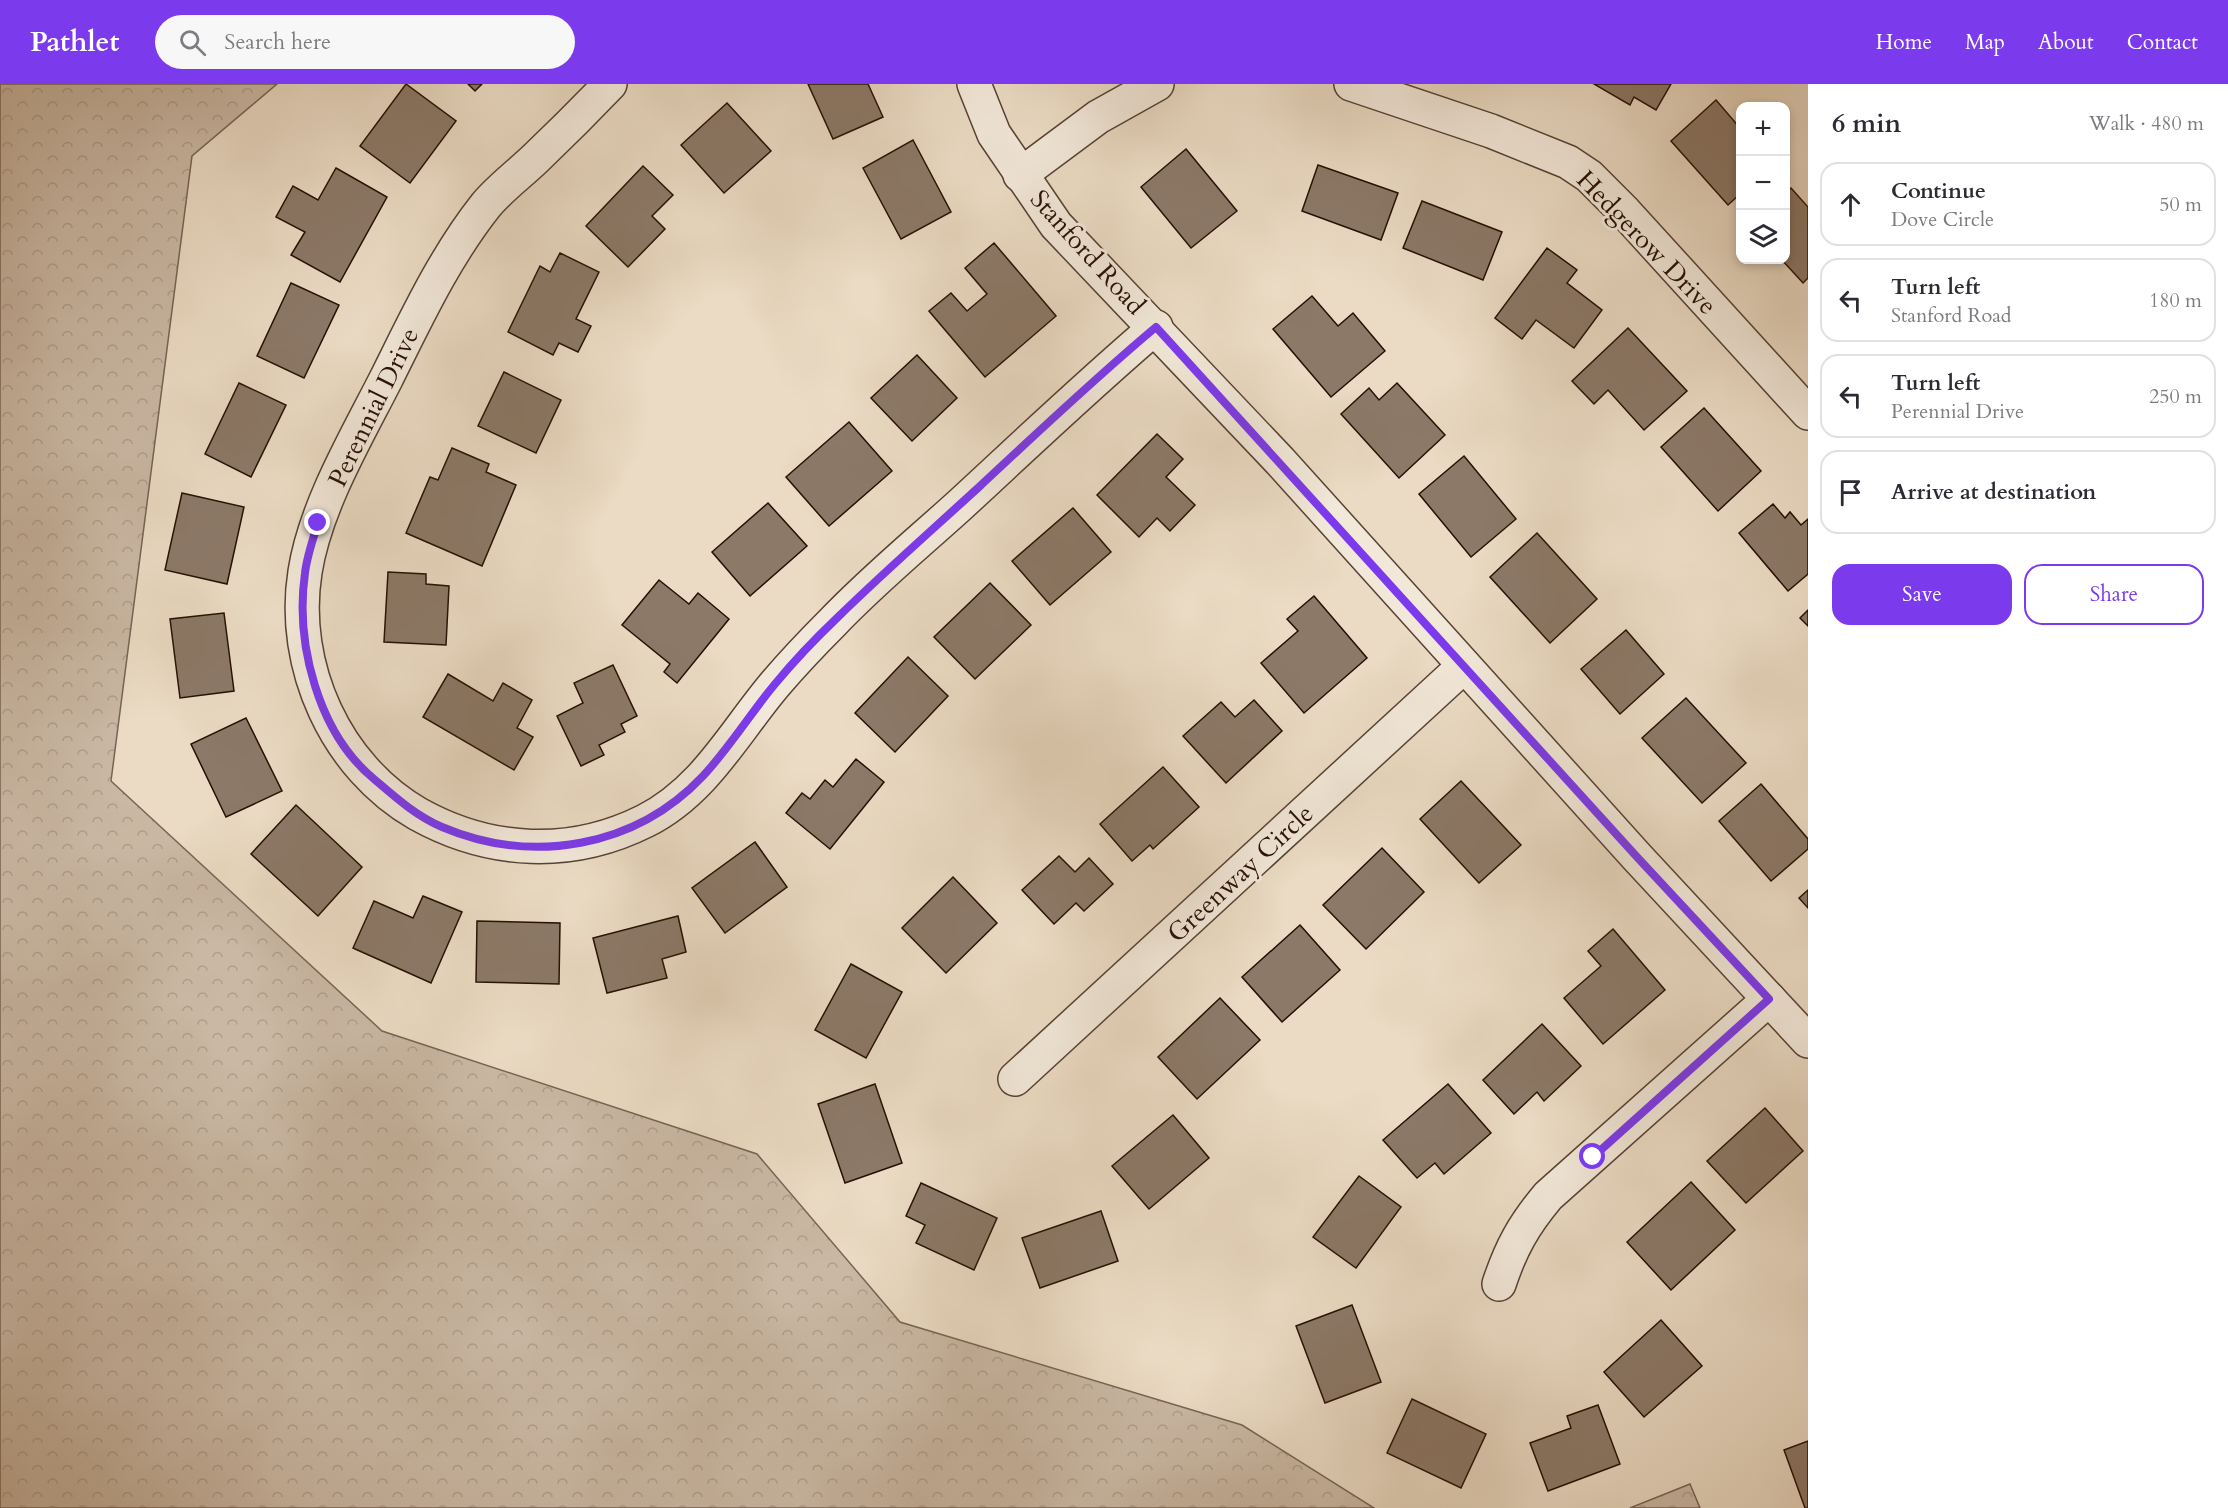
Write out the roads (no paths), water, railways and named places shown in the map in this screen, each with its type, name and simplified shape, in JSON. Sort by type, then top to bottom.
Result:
[{"type":"street","name":"Perennial Drive","points":[[610,84],[490,200],[458,243],[359,433],[318,523],[305,572],[303,606],[306,647],[321,702],[339,740],[364,772],[410,809],[440,826],[478,840],[518,848],[550,848],[601,838],[646,820],[678,800],[703,776],[775,684],[835,620],[1156,327]]},
{"type":"street","name":"Stanford Road","points":[[974,84],[994,134],[1020,176],[1056,225],[1156,327],[1808,1041]]},
{"type":"street","points":[[1020,176],[1098,117],[1157,84]]},
{"type":"street","name":"Hedgerow Drive","points":[[1352,84],[1491,131],[1568,162],[1588,176],[1625,212],[1808,413]]},
{"type":"street","name":"Greenway Circle","points":[[1015,1079],[1464,666]]},
{"type":"street","points":[[1499,1284],[1509,1254],[1523,1226],[1548,1196],[1769,999]]}]
